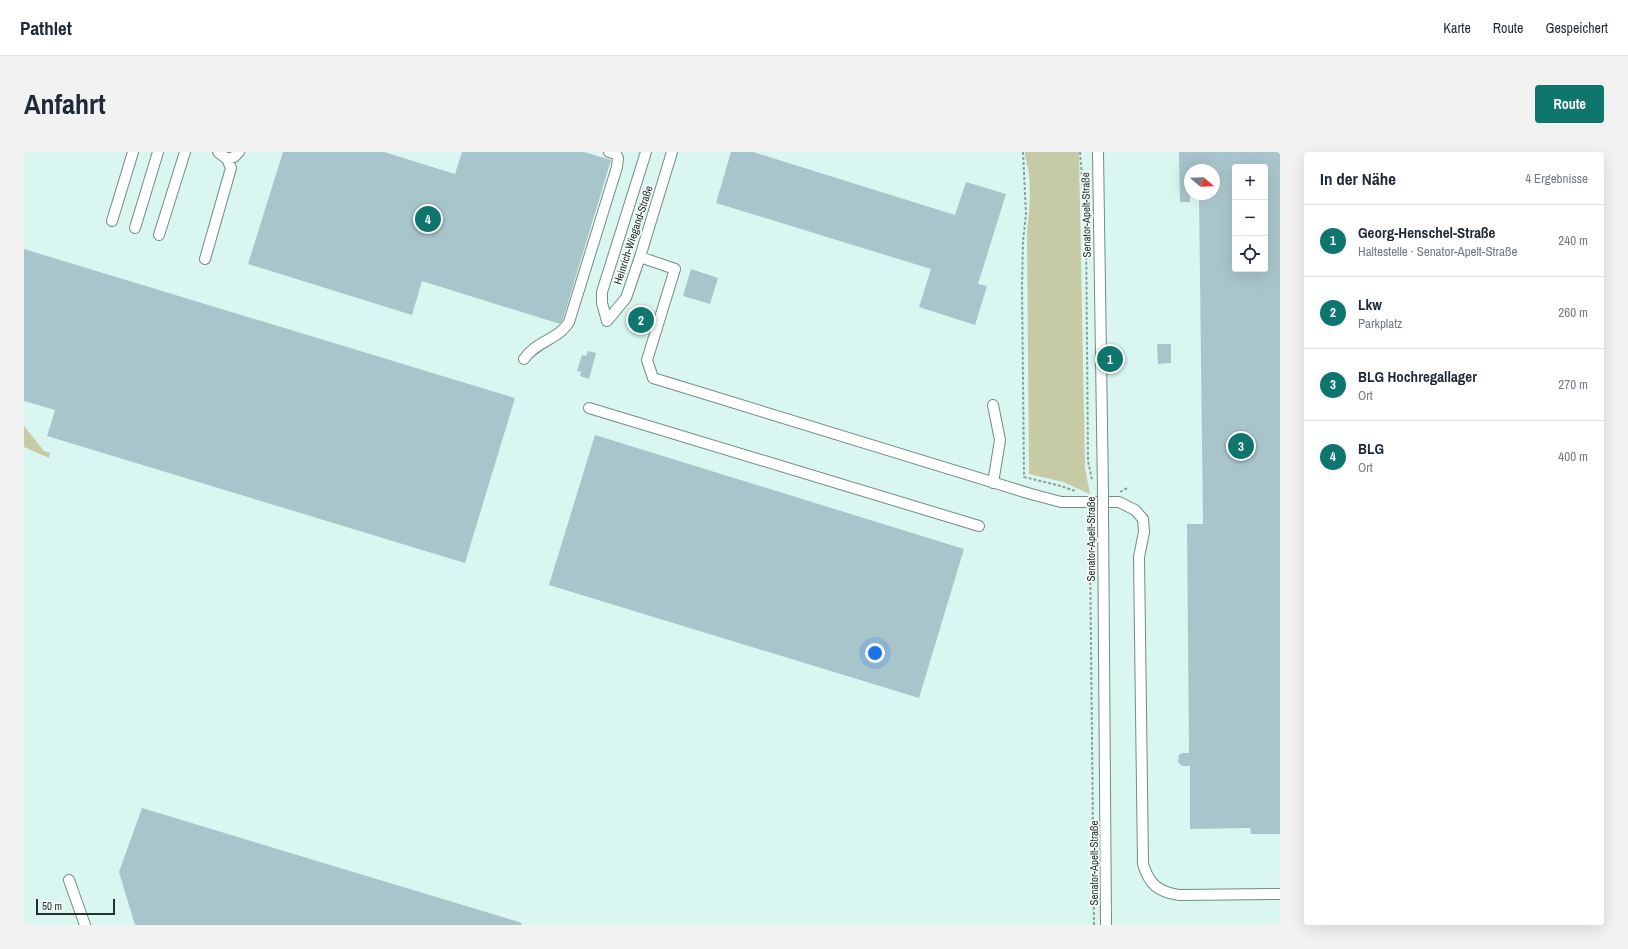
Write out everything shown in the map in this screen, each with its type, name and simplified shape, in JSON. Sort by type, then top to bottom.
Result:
[{"type":"street","points":[[112,221],[133,152]]},
{"type":"street","points":[[136,228],[158,152]]},
{"type":"street","points":[[159,235],[185,152]]},
{"type":"street","points":[[205,260],[231,168],[227,159],[218,152]]},
{"type":"street","points":[[227,159],[234,157],[239,152]]},
{"type":"street","points":[[524,359],[528,352],[565,329],[569,322],[617,167],[618,158],[616,154],[610,152]]},
{"type":"street","name":"Heinrich-Wiegand-Straße","points":[[646,152],[602,292],[602,303],[607,321],[626,298],[640,258],[672,152]]},
{"type":"street","name":"Senator-Apelt-Straße","points":[[1098,152],[1103,493],[1106,925]]},
{"type":"street","points":[[640,258],[675,269],[647,360],[653,378],[993,483],[1061,502],[1118,498],[1135,510],[1143,519],[1144,532],[1139,556],[1143,864],[1147,875],[1156,887],[1166,893],[1179,895],[1280,894]]},
{"type":"street","points":[[993,405],[1000,440],[993,483]]},
{"type":"street","points":[[590,408],[979,526]]},
{"type":"street","points":[[69,880],[85,925]]},
{"type":"path","points":[[1023,152],[1026,214],[1023,241],[1022,287],[1024,477],[1061,486],[1081,494]]},
{"type":"path","points":[[1080,152],[1086,227],[1088,461],[1093,484]]},
{"type":"path","points":[[1118,498],[1127,488]]},
{"type":"path","points":[[1093,529],[1090,551],[1094,925]]},
{"type":"green space","points":[[1025,152],[1079,152],[1085,468],[1090,494],[1063,482],[1029,474],[1027,233],[1030,189]]},
{"type":"green space","points":[[24,426],[44,451],[50,453],[49,458],[24,447]]},
{"type":"building","points":[[283,152],[384,152],[455,174],[462,152],[584,152],[611,160],[563,319],[560,324],[422,281],[412,315],[248,264]]},
{"type":"building","points":[[731,152],[753,152],[955,215],[966,182],[1006,194],[978,284],[987,286],[975,325],[919,307],[931,269],[716,203]]},
{"type":"building","points":[[1179,152],[1280,152],[1280,834],[1251,834],[1250,828],[1190,829],[1190,766],[1182,766],[1178,762],[1179,755],[1182,753],[1189,753],[1187,524],[1203,524],[1199,200],[1220,200],[1220,164],[1184,164],[1184,200],[1190,200],[1190,202],[1180,202]]},
{"type":"building","points":[[24,249],[515,398],[465,563],[47,436],[55,410],[24,401]]},
{"type":"building","points":[[691,269],[718,278],[710,304],[683,296]]},
{"type":"building","points":[[1157,344],[1171,344],[1171,363],[1158,364]]},
{"type":"building","points":[[588,351],[596,353],[589,379],[580,376],[581,372],[577,371],[582,355],[586,356]]},
{"type":"building","points":[[595,435],[964,549],[919,698],[549,585]]},
{"type":"building","points":[[142,808],[522,923],[521,925],[135,925],[119,872]]},
{"type":"place","name":"BLG","points":[[428,219]]},
{"type":"place","name":"Lkw","points":[[641,320]]},
{"type":"place","name":"Georg-Henschel-Straße","points":[[1110,359]]},
{"type":"place","name":"BLG Hochregallager","points":[[1241,446]]}]
